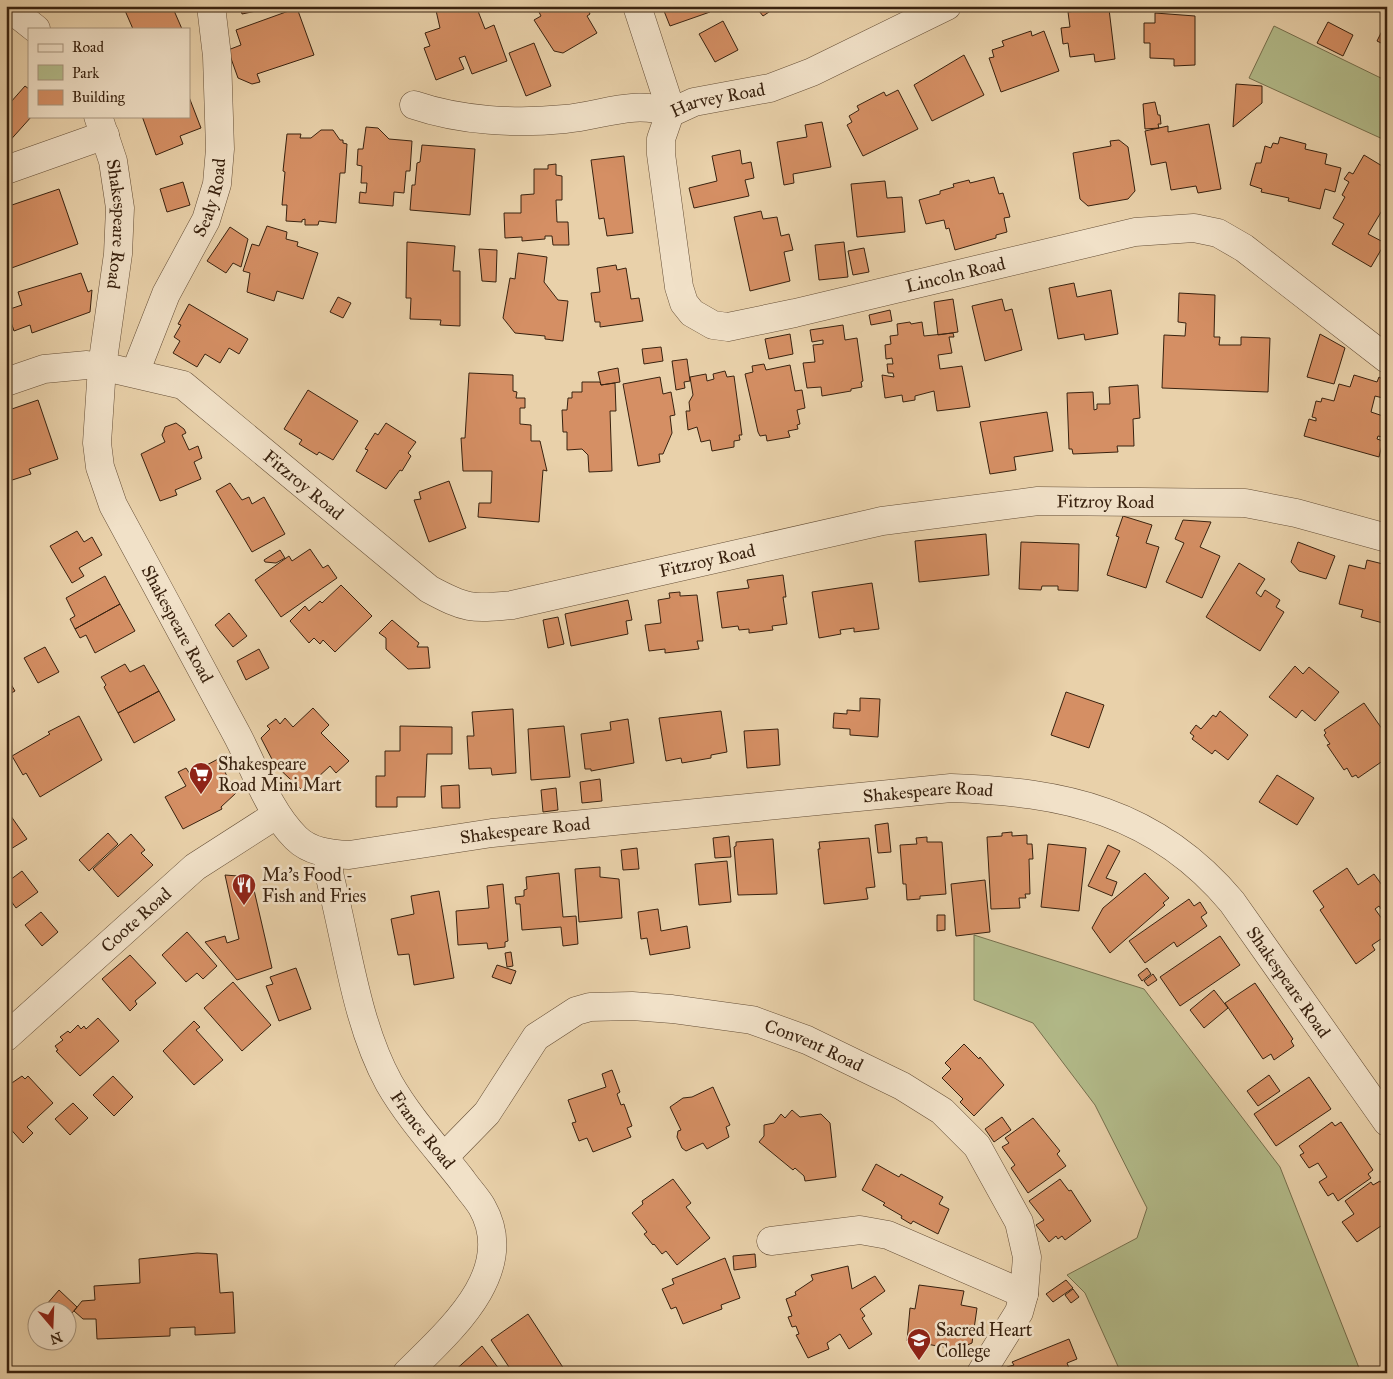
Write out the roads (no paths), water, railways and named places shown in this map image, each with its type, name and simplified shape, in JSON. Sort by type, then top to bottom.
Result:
[{"type":"street","points":[[7,6],[35,28]]},
{"type":"street","name":"Sealy Road","points":[[135,373],[166,294],[206,220],[217,184],[220,149],[217,56],[211,6]]},
{"type":"street","points":[[637,6],[668,101],[670,113]]},
{"type":"street","name":"Harvey Road","points":[[414,106],[438,113],[509,120],[565,119],[645,106],[670,113],[694,102],[770,88],[812,72],[947,6]]},
{"type":"street","name":"Lincoln Road","points":[[670,113],[664,124],[662,154],[679,287],[684,303],[692,313],[713,325],[728,327],[795,314],[1134,232],[1194,228],[1218,233],[1244,248],[1387,359]]},
{"type":"street","points":[[6,170],[102,126]]},
{"type":"street","name":"Shakespeare Road","points":[[102,126],[113,161],[120,208],[118,254],[102,367],[97,443],[100,468],[113,505],[243,746],[276,815],[297,839],[313,849],[330,854],[349,855],[492,834],[951,788],[1008,790],[1039,794],[1080,804],[1123,819],[1160,838],[1193,861],[1213,880],[1232,902],[1387,1122]]},
{"type":"street","name":"Fitzroy Road","points":[[6,382],[44,369],[71,365],[102,367],[183,384],[430,589],[465,607],[482,608],[512,605],[882,521],[1038,501],[1245,503],[1296,513],[1387,538]]},
{"type":"street","name":"Coote Road","points":[[6,1037],[195,867],[276,815]]},
{"type":"street","name":"France Road","points":[[330,854],[331,879],[366,1026],[375,1053],[406,1110],[483,1208],[491,1230],[493,1253],[486,1280],[465,1311],[443,1338],[406,1373]]},
{"type":"street","name":"Convent Road","points":[[444,1157],[487,1113],[536,1037],[576,1011],[590,1007],[632,1006],[672,1009],[752,1020],[807,1040],[902,1086],[942,1111],[977,1146],[1019,1222],[1027,1257],[1024,1294],[1019,1312],[981,1373]]},
{"type":"street","points":[[771,1241],[860,1230],[888,1235],[1024,1294]]},
{"type":"place","name":"Shakespeare Road Mini Mart","points":[[201,795]]},
{"type":"place","name":"Ma's Food - Fish and Fries","points":[[244,906]]},
{"type":"place","name":"Sacred Heart College","points":[[919,1361]]}]
